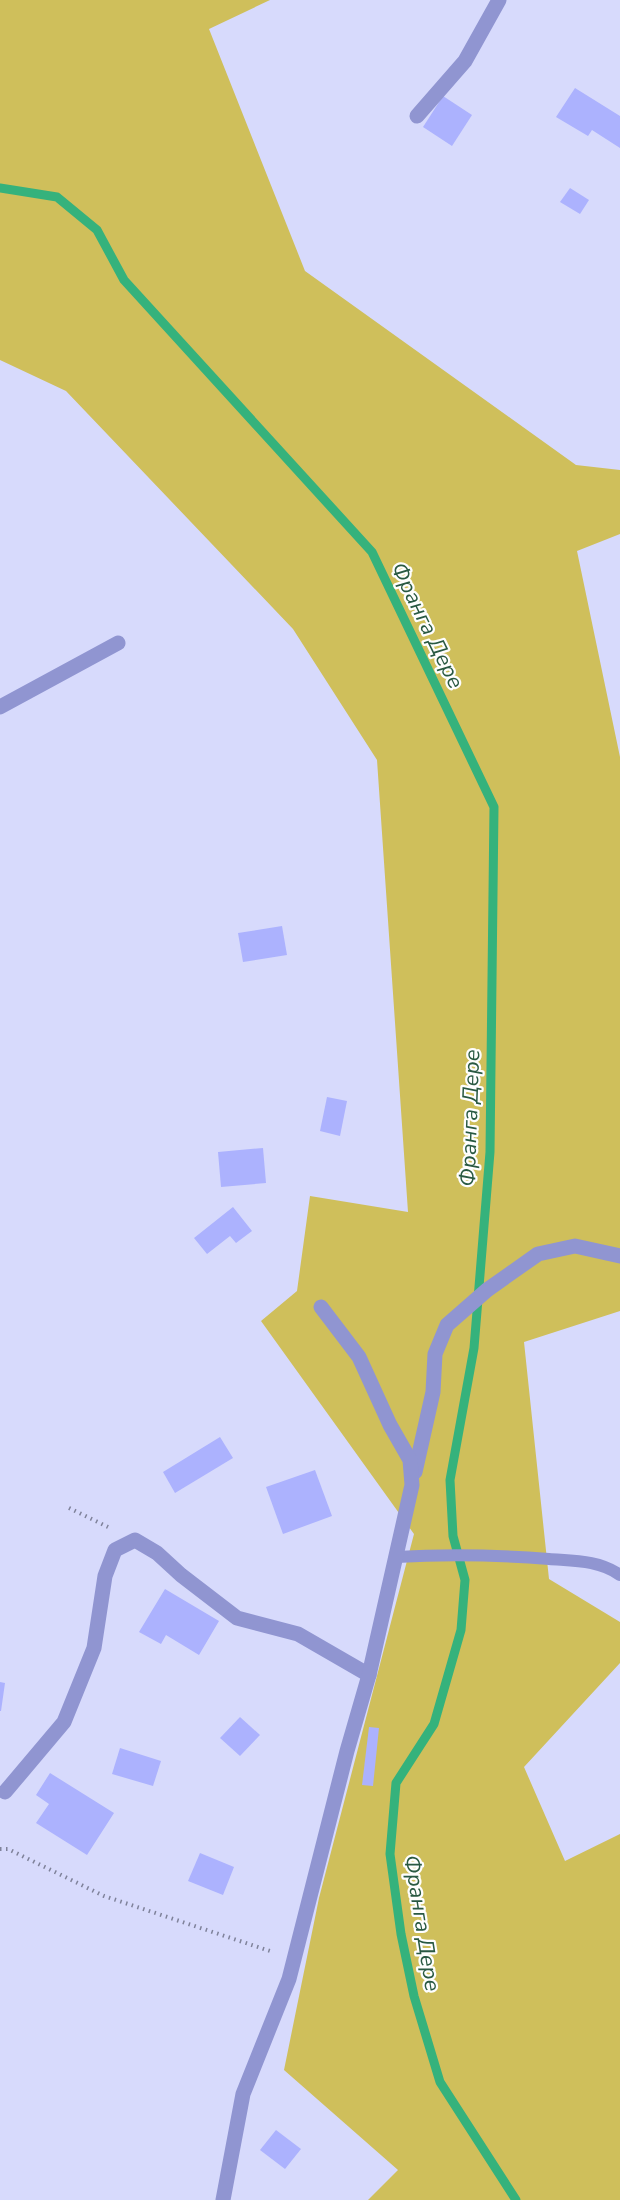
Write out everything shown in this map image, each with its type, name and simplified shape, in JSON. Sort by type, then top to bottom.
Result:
[{"type":"street","points":[[417,116],[465,61],[499,0]]},
{"type":"street","points":[[0,707],[118,643]]},
{"type":"street","points":[[223,2200],[243,2094],[289,1979],[347,1751],[369,1675],[433,1392],[435,1354],[447,1325],[487,1290],[538,1254],[575,1246],[620,1256]]},
{"type":"street","points":[[321,1307],[359,1357],[390,1425],[410,1461],[412,1485]]},
{"type":"street","points":[[5,1792],[64,1722],[94,1648],[105,1576],[115,1550],[135,1540],[157,1553],[181,1575],[237,1617],[298,1634],[369,1675]]},
{"type":"lane","points":[[396,1557],[485,1556],[594,1563],[620,1575]]},
{"type":"path","points":[[69,1508],[135,1540]]},
{"type":"path","points":[[0,1850],[8,1849],[104,1896],[294,1959]]},
{"type":"shaded area","points":[[0,0],[270,0],[209,29],[305,271],[576,465],[620,470],[620,534],[577,551],[620,757],[620,1311],[524,1342],[549,1579],[620,1622],[620,1663],[524,1767],[565,1861],[620,1834],[620,2200],[368,2200],[398,2170],[284,2070],[319,1898],[414,1534],[261,1321],[297,1291],[310,1196],[408,1212],[377,760],[293,629],[66,391],[0,360]]},
{"type":"building","points":[[575,88],[620,116],[620,148],[592,130],[588,136],[556,117]]},
{"type":"building","points":[[443,96],[472,115],[452,146],[423,127]]},
{"type":"building","points":[[570,188],[589,200],[580,214],[560,202]]},
{"type":"building","points":[[282,926],[287,955],[243,962],[238,933]]},
{"type":"building","points":[[327,1097],[347,1101],[340,1136],[320,1131]]},
{"type":"building","points":[[263,1148],[266,1183],[221,1187],[218,1152]]},
{"type":"building","points":[[233,1207],[252,1231],[236,1243],[230,1236],[207,1254],[194,1238]]},
{"type":"building","points":[[220,1437],[233,1458],[175,1493],[163,1472]]},
{"type":"building","points":[[315,1470],[332,1516],[283,1534],[266,1487]]},
{"type":"building","points":[[165,1589],[219,1621],[199,1655],[166,1635],[161,1644],[139,1632]]},
{"type":"building","points":[[0,1682],[5,1683],[1,1711],[0,1711]]},
{"type":"building","points":[[240,1717],[260,1735],[240,1756],[220,1738]]},
{"type":"building","points":[[369,1727],[379,1728],[373,1786],[362,1785]]},
{"type":"building","points":[[120,1748],[161,1761],[153,1786],[112,1774]]},
{"type":"building","points":[[50,1773],[114,1813],[87,1855],[36,1823],[49,1804],[36,1795]]},
{"type":"building","points":[[200,1853],[234,1867],[223,1895],[188,1881]]},
{"type":"building","points":[[276,2130],[301,2149],[285,2169],[260,2150]]},
{"type":"waterway","name":"Франга Дере","points":[[0,188],[57,197],[97,230],[124,280],[372,552],[494,807],[490,1152],[474,1348],[450,1480],[453,1536],[465,1580],[461,1630],[434,1724],[396,1783],[390,1854],[401,1934],[414,1996],[440,2082],[516,2200]]}]
